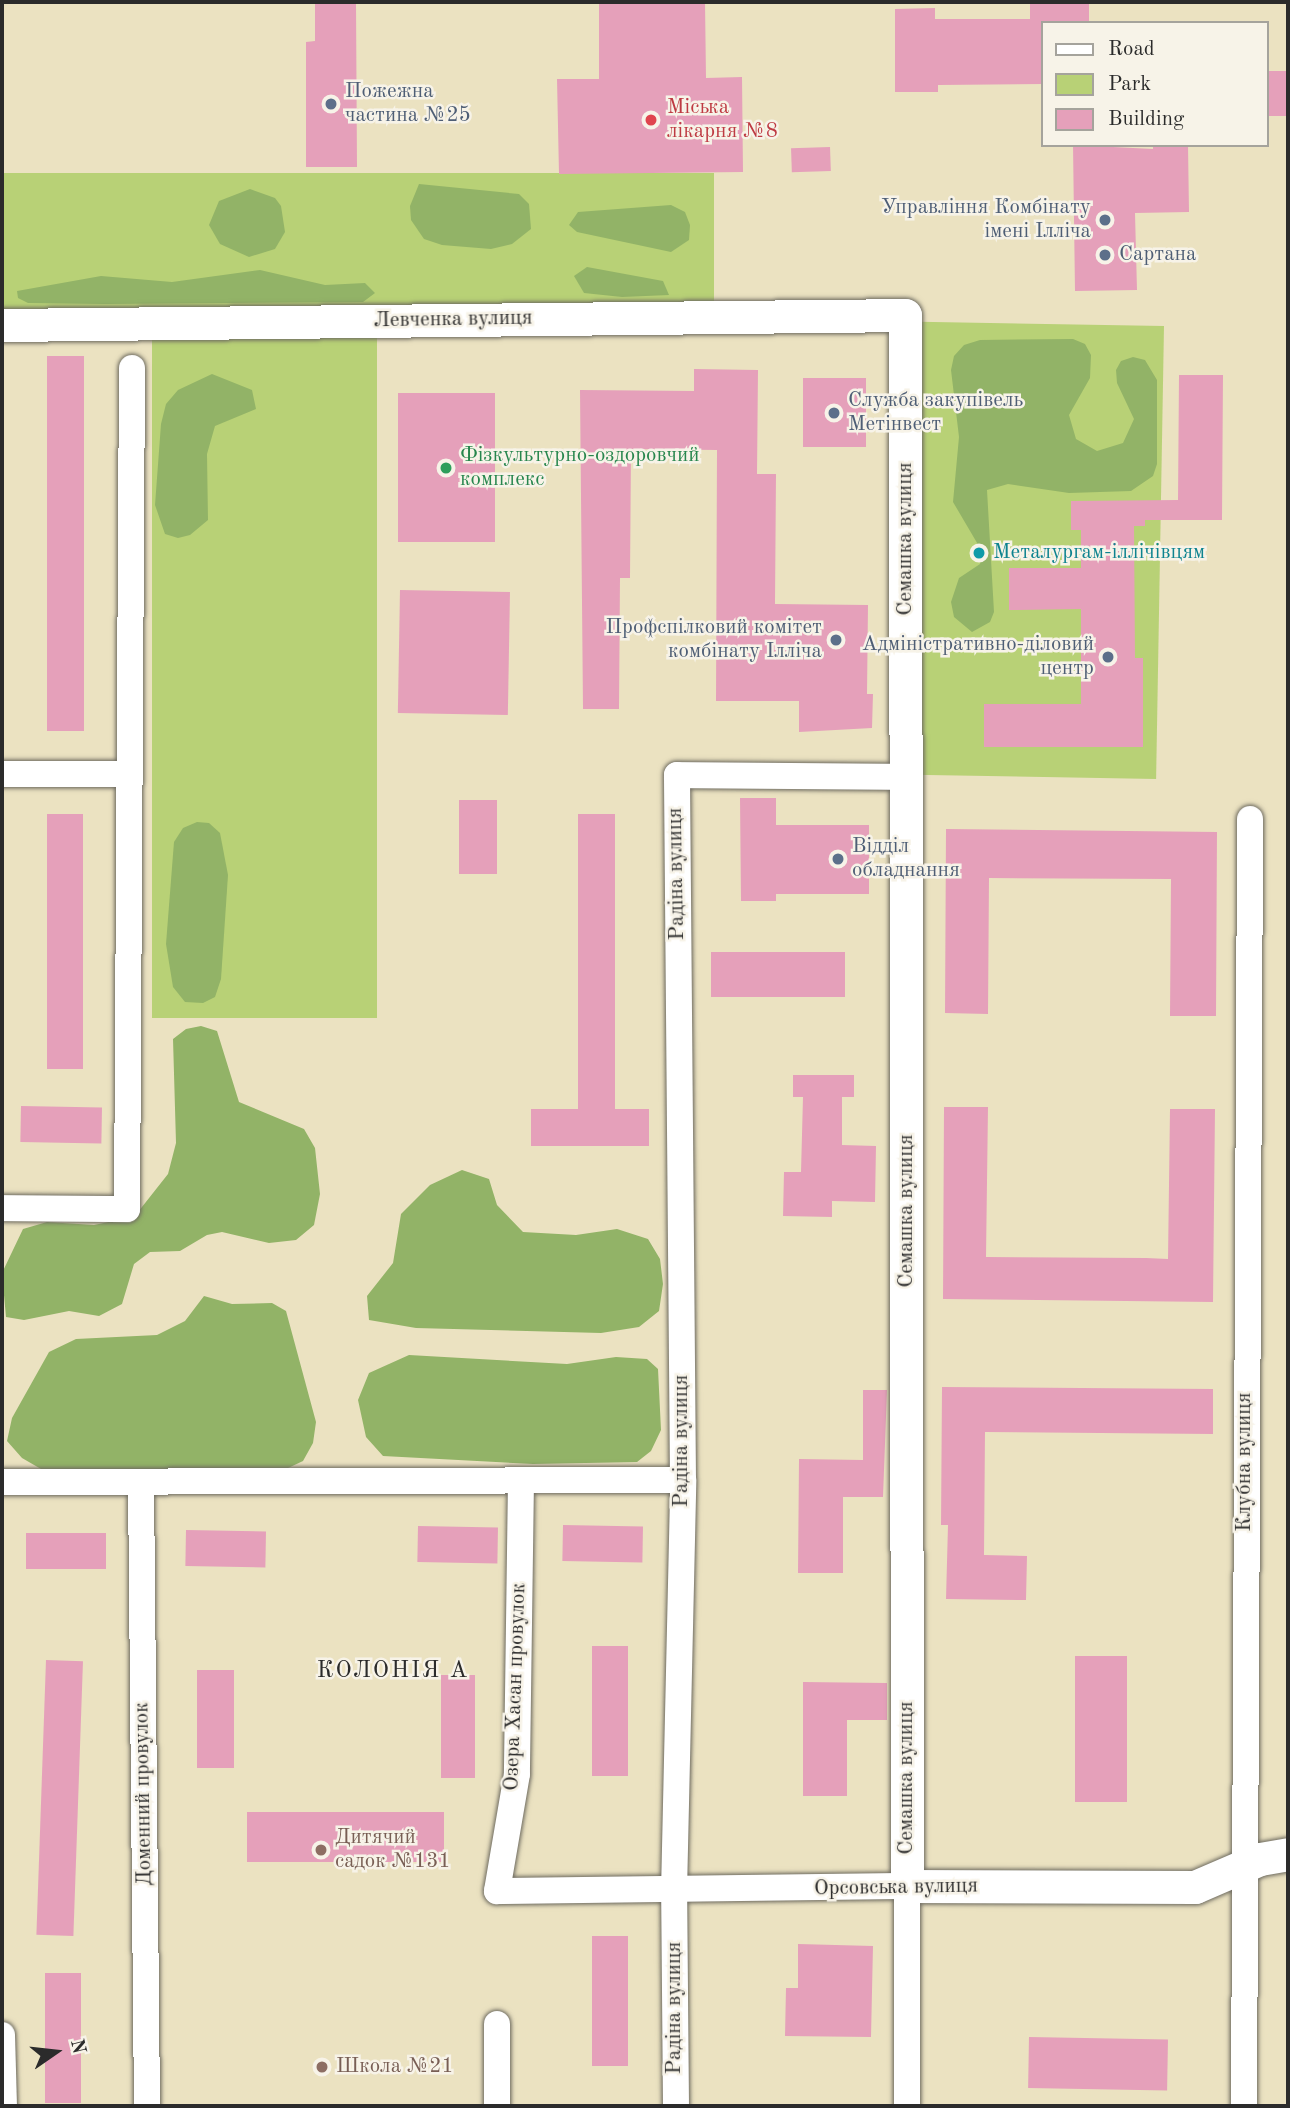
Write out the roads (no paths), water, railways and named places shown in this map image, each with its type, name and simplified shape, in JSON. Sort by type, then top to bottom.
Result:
[{"type":"street","name":"Левченка вулиця","points":[[2,325],[905,315]]},
{"type":"street","name":"Семашка вулиця","points":[[905,315],[907,2106]]},
{"type":"street","points":[[2,1209],[127,1209],[132,369]]},
{"type":"street","points":[[2,774],[130,774]]},
{"type":"street","name":"Радіна вулиця","points":[[676,2106],[674,1892],[683,1480],[677,775],[906,776]]},
{"type":"street","name":"Клубна вулиця","points":[[1244,2106],[1242,1868],[1250,819]]},
{"type":"street","name":"Озера Хасан провулок","points":[[497,1891],[517,1774],[521,1480]]},
{"type":"street","points":[[2,1482],[683,1480]]},
{"type":"street","name":"Доменний провулок","points":[[141,1482],[147,2106]]},
{"type":"street","name":"Орсовська вулиця","points":[[497,1891],[674,1892],[907,1886],[1195,1887],[1242,1868],[1288,1854]]},
{"type":"street","points":[[497,2024],[497,2106]]},
{"type":"street","points":[[2,2035],[4,2106]]},
{"type":"place","name":"Пожежна частина №25","points":[[331,104]]},
{"type":"place","name":"Міська лікарня №8","points":[[651,120]]},
{"type":"place","name":"Управління Комбінату імені Ілліча","points":[[1105,220]]},
{"type":"place","name":"Сартана","points":[[1105,255]]},
{"type":"place","name":"Служба закупівель Метінвест","points":[[834,413]]},
{"type":"place","name":"Фізкультурно-оздоровчий комплекс","points":[[446,468]]},
{"type":"place","name":"Металургам-іллічівцям","points":[[979,553]]},
{"type":"place","name":"Профспілковий комітет комбінату Ілліча","points":[[836,640]]},
{"type":"place","name":"Адміністративно-діловий центр","points":[[1108,657]]},
{"type":"place","name":"Відділ обладнання","points":[[838,859]]},
{"type":"place","name":"Дитячий садок №131","points":[[321,1850]]},
{"type":"place","name":"Школа №21","points":[[322,2067]]},
{"type":"district","name":"КОЛОНІЯ А","points":[[393,1671]]}]
